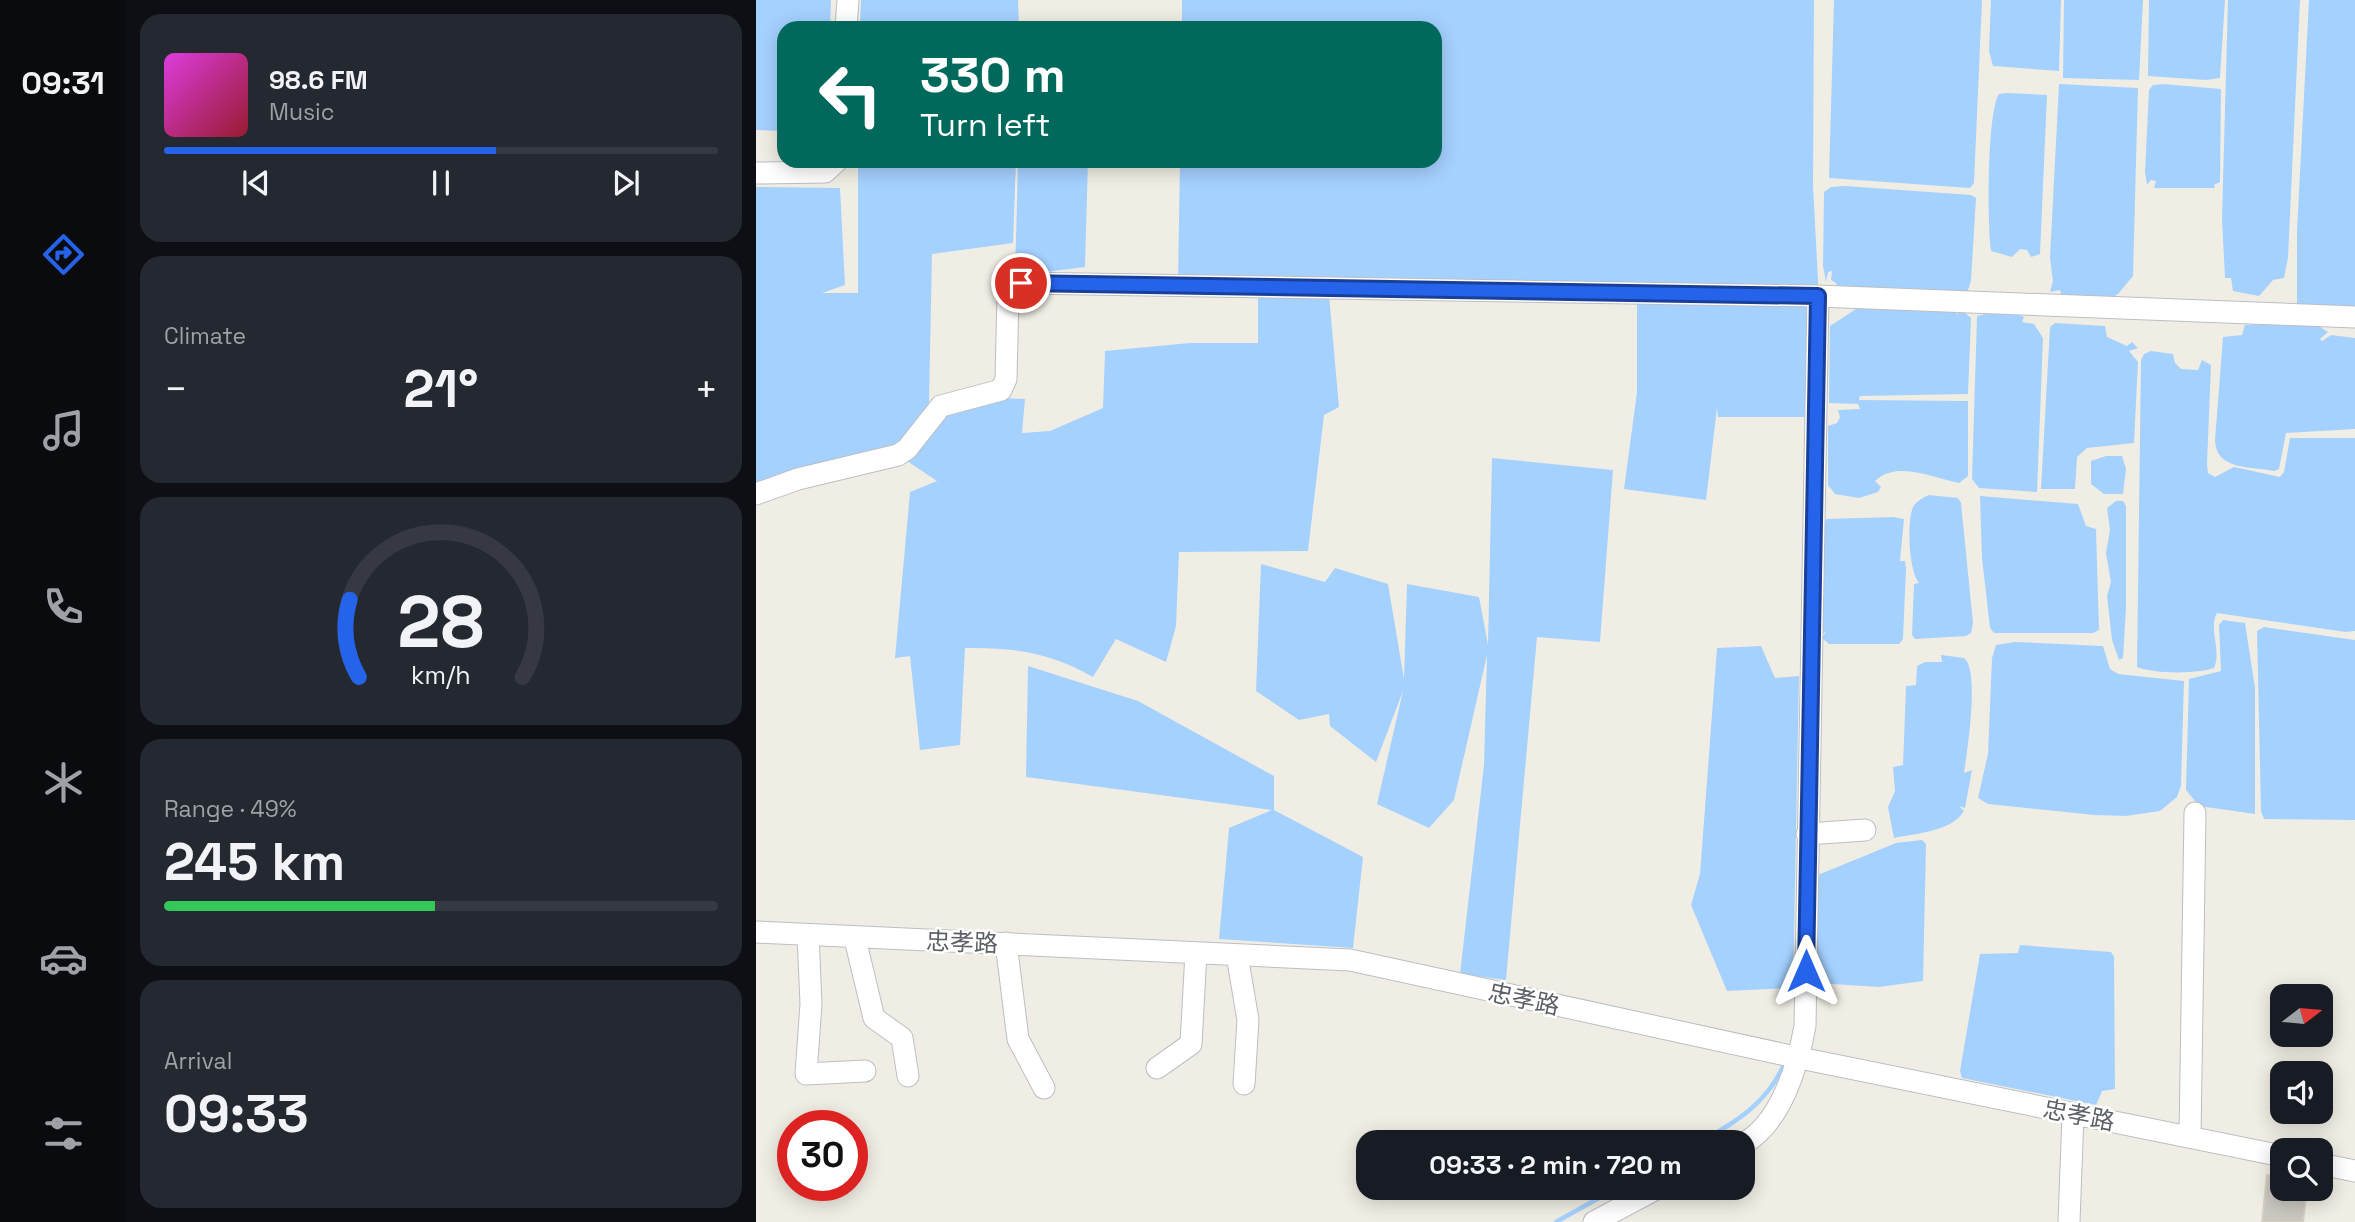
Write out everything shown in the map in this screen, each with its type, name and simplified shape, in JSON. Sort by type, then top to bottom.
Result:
[{"type":"street","points":[[846,21],[848,0]]},
{"type":"street","points":[[756,173],[825,172],[829,168]]},
{"type":"street","points":[[756,494],[798,479],[898,455],[907,449],[942,406],[1001,390],[1006,379],[1008,296],[1015,284],[1021,283],[1818,296],[2355,317]]},
{"type":"street","points":[[1755,1133],[1784,1100],[1800,1058],[1805,1026],[1818,296]]},
{"type":"street","points":[[2190,1137],[2195,813]]},
{"type":"street","points":[[1807,834],[1866,830]]},
{"type":"street","name":"忠孝路","points":[[756,932],[855,939],[1006,943],[1350,960],[1800,1058],[2270,1154]]},
{"type":"street","points":[[808,935],[811,1004],[806,1074],[865,1071]]},
{"type":"street","points":[[855,939],[874,1018],[902,1038],[908,1076]]},
{"type":"street","points":[[1006,943],[1018,1039],[1044,1088]]},
{"type":"street","points":[[1157,1068],[1191,1044],[1196,953]]},
{"type":"street","points":[[1237,955],[1248,1020],[1244,1084]]},
{"type":"street","points":[[2068,1222],[2073,1114]]},
{"type":"street","points":[[2333,1167],[2355,1171]]},
{"type":"street","points":[[1594,1222],[1635,1200]]},
{"type":"water","points":[[756,0],[831,0],[830,21],[777,21],[777,131],[756,130]]},
{"type":"water","points":[[861,0],[1018,0],[1019,21],[860,21]]},
{"type":"water","points":[[1182,0],[1814,0],[1813,186],[1819,299],[1818,417],[1718,417],[1717,408],[1706,500],[1624,489],[1637,392],[1637,294],[1329,295],[1339,407],[1324,415],[1308,551],[1179,552],[1176,626],[1166,662],[1116,639],[1093,677],[1062,662],[1031,653],[965,648],[960,745],[920,750],[910,656],[895,658],[910,492],[937,481],[898,455],[756,494],[756,187],[840,188],[845,285],[822,293],[858,293],[858,168],[1016,168],[1013,243],[932,254],[929,402],[901,451],[920,433],[970,397],[1025,399],[1022,433],[1050,431],[1103,408],[1105,351],[1190,343],[1258,343],[1258,284],[1178,282],[1180,168],[1442,168],[1442,21],[1182,21]]},
{"type":"water","points":[[1834,0],[1982,0],[1974,183],[1970,188],[1829,178]]},
{"type":"water","points":[[1991,0],[2061,0],[2059,71],[1993,66],[1989,51]]},
{"type":"water","points":[[2064,0],[2143,0],[2139,80],[2063,78]]},
{"type":"water","points":[[2149,0],[2225,0],[2220,78],[2206,80],[2148,76]]},
{"type":"water","points":[[2228,0],[2300,0],[2288,258],[2284,278],[2273,280],[2259,296],[2233,291],[2231,278],[2225,278],[2222,218]]},
{"type":"water","points":[[2309,0],[2355,0],[2355,307],[2297,306],[2297,230]]},
{"type":"water","points":[[2059,84],[2138,88],[2133,276],[2118,294],[2106,301],[2062,298],[2060,290],[2050,292],[2053,281],[2050,258]]},
{"type":"water","points":[[2153,85],[2221,89],[2220,182],[2214,185],[2215,188],[2154,188],[2156,181],[2151,180],[2147,185],[2145,172],[2149,90]]},
{"type":"water","points":[[1999,94],[2047,95],[2040,254],[2031,257],[2027,250],[2020,249],[2012,257],[1991,251],[1989,195],[1992,122]]},
{"type":"water","points":[[1018,168],[1088,168],[1085,267],[1015,276]]},
{"type":"water","points":[[1831,187],[1971,195],[1976,198],[1971,281],[1967,293],[1835,288],[1837,284],[1831,280],[1832,271],[1828,272],[1826,282],[1823,266],[1824,192]]},
{"type":"water","points":[[1859,307],[1954,311],[1957,314],[1963,311],[1971,318],[1968,394],[1860,396],[1859,400],[1968,401],[1968,476],[1959,483],[1916,472],[1894,472],[1875,481],[1881,487],[1878,492],[1859,498],[1835,494],[1828,485],[1828,426],[1837,423],[1840,417],[1838,410],[1860,409],[1858,404],[1829,403],[1830,326]]},
{"type":"water","points":[[2004,310],[2024,317],[2022,322],[2034,324],[2043,338],[2037,492],[1979,488],[1972,479],[1977,316]]},
{"type":"water","points":[[2055,323],[2105,326],[2107,337],[2127,346],[2132,342],[2138,348],[2129,351],[2138,362],[2134,443],[2087,448],[2077,457],[2075,489],[2041,489],[2050,327]]},
{"type":"water","points":[[2245,325],[2317,325],[2328,332],[2320,339],[2322,341],[2331,335],[2355,338],[2355,429],[2286,433],[2279,469],[2274,471],[2228,462],[2221,457],[2215,440],[2223,337],[2242,335]]},
{"type":"water","points":[[2151,351],[2173,354],[2175,363],[2181,369],[2198,370],[2202,360],[2211,365],[2207,464],[2208,473],[2215,477],[2234,467],[2280,477],[2284,472],[2290,438],[2355,438],[2355,631],[2346,632],[2217,613],[2214,626],[2217,654],[2214,668],[2176,672],[2137,667],[2141,360],[2144,354]]},
{"type":"water","points":[[2106,456],[2122,456],[2126,469],[2123,494],[2104,494],[2091,484],[2091,461]]},
{"type":"water","points":[[1492,458],[1613,470],[1600,642],[1537,637],[1506,980],[1460,974],[1484,765],[1487,655],[1454,800],[1429,828],[1377,804],[1403,691],[1376,762],[1330,726],[1329,714],[1299,720],[1256,691],[1261,564],[1325,582],[1335,568],[1388,584],[1404,679],[1407,584],[1479,597],[1488,645]]},
{"type":"water","points":[[1929,495],[1958,498],[1961,503],[1973,623],[1971,633],[1966,636],[1915,639],[1912,635],[1914,584],[1919,583],[1911,558],[1910,517],[1915,505]]},
{"type":"water","points":[[1980,496],[2078,504],[2086,526],[2096,529],[2099,630],[2093,633],[1994,633],[1990,628],[1982,558]]},
{"type":"water","points":[[2116,501],[2123,501],[2126,506],[2126,608],[2123,658],[2119,660],[2112,640],[2107,596],[2111,582],[2106,553],[2110,530],[2107,508]]},
{"type":"water","points":[[1827,519],[1904,519],[1900,561],[1905,561],[1906,568],[1903,639],[1899,644],[1829,644],[1822,638],[1826,631],[1821,635],[1823,523]]},
{"type":"water","points":[[2223,620],[2245,623],[2255,688],[2255,814],[2199,806],[2186,790],[2189,679],[2221,671],[2219,625]]},
{"type":"water","points":[[2264,627],[2355,640],[2355,820],[2264,819],[2261,811],[2257,631]]},
{"type":"water","points":[[2015,642],[2103,646],[2110,669],[2118,674],[2184,681],[2181,786],[2177,797],[2160,811],[2126,816],[1988,804],[1978,798],[1988,754],[1992,658],[1996,645]]},
{"type":"water","points":[[1761,646],[1775,678],[1799,676],[1793,988],[1727,991],[1691,905],[1700,874],[1717,648]]},
{"type":"water","points":[[1941,655],[1964,658],[1969,665],[1972,694],[1964,773],[1972,770],[1965,808],[1959,806],[1964,811],[1958,818],[1942,827],[1894,838],[1888,807],[1895,791],[1893,767],[1903,765],[1906,686],[1916,685],[1917,666],[1925,662],[1942,662]]},
{"type":"water","points":[[1028,666],[1138,701],[1274,776],[1274,810],[1363,857],[1353,948],[1219,939],[1229,828],[1272,810],[1026,777]]},
{"type":"water","points":[[1922,840],[1926,844],[1923,981],[1879,987],[1817,983],[1813,877],[1896,843]]},
{"type":"water","points":[[2020,945],[2111,952],[2114,957],[2115,1089],[2102,1091],[2096,1105],[1962,1078],[1960,1071],[1980,954],[2018,953]]},
{"type":"building","points":[[2267,1175],[2270,1175],[2270,1201],[2305,1201],[2303,1222],[2262,1222]]},
{"type":"waterway","points":[[1721,1130],[1760,1100],[1770,1089],[1785,1062]]},
{"type":"waterway","points":[[1556,1222],[1595,1200]]},
{"type":"route","points":[[1021,283],[1818,296],[1806,971]]}]
